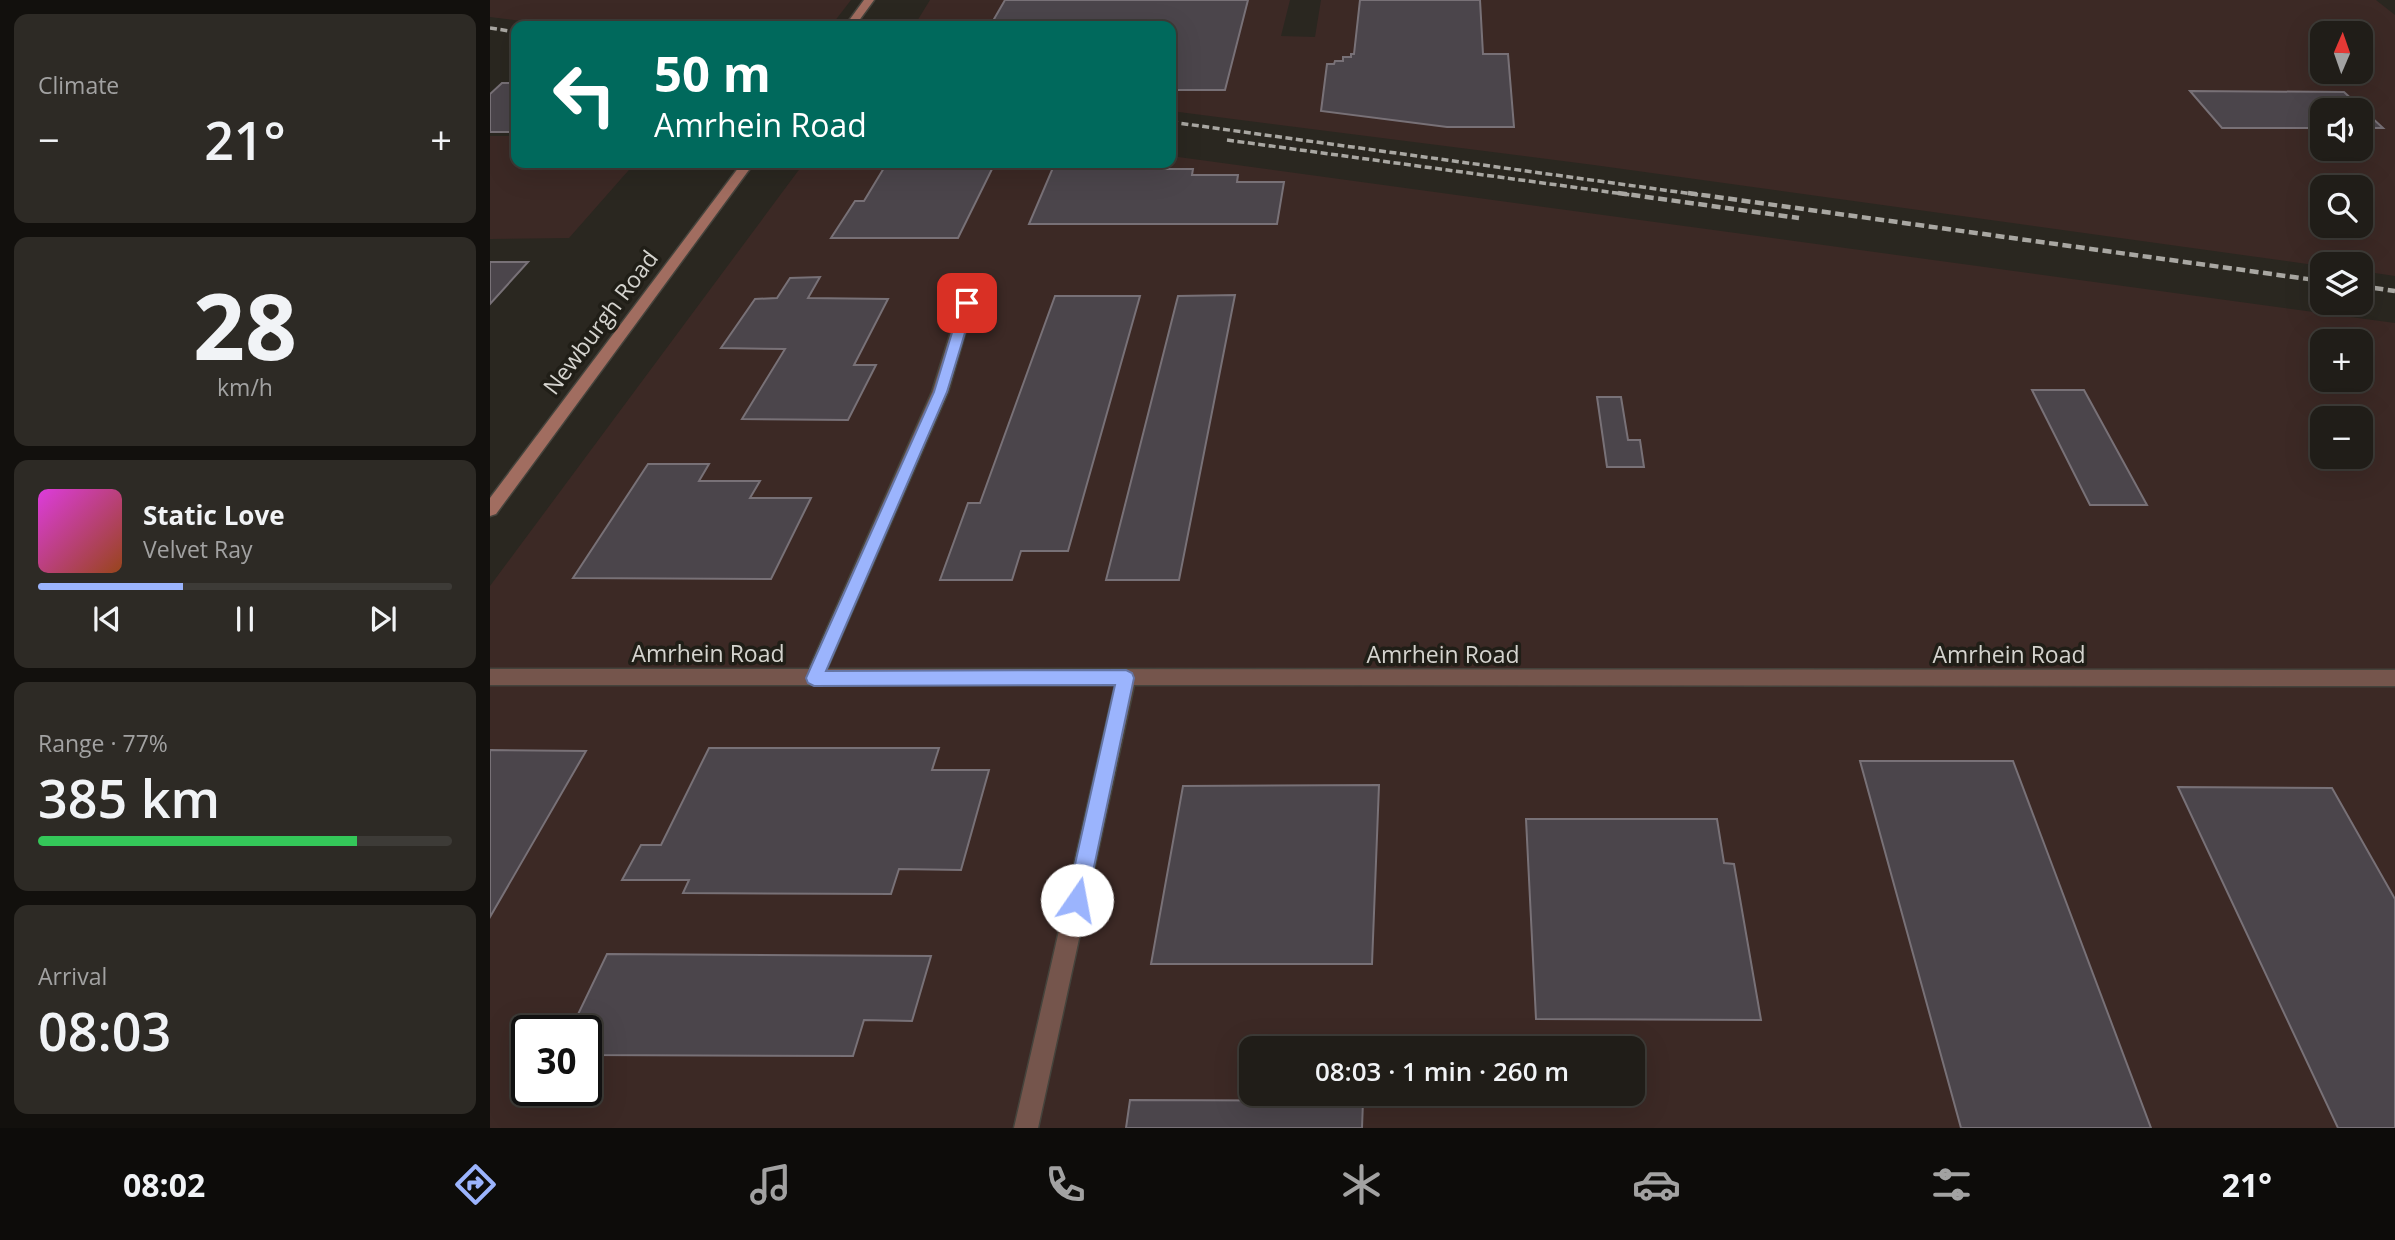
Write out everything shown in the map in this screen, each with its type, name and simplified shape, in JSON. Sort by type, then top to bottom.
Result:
[{"type":"main road","points":[[854,21],[869,0]]},
{"type":"main road","name":"Newburgh Road","points":[[490,510],[744,168]]},
{"type":"street","points":[[814,678],[940,392],[967,303]]},
{"type":"street","name":"Amrhein Road","points":[[490,677],[2395,678]]},
{"type":"street","points":[[1026,1128],[1126,678]]},
{"type":"shaded area","points":[[490,0],[851,0],[835,21],[522,21],[490,17]]},
{"type":"shaded area","points":[[930,0],[1290,0],[1281,36],[1315,37],[1321,0],[2376,0],[2395,15],[2395,276],[2373,273],[2373,252],[2310,252],[2310,264],[1594,165],[1176,112],[1176,21],[917,21]]},
{"type":"shaded area","points":[[490,136],[511,136],[511,168],[631,168],[569,238],[490,239]]},
{"type":"shaded area","points":[[1176,157],[2310,311],[2310,315],[2336,315],[2395,323],[2395,1128],[490,1128],[490,586],[800,168],[1176,168]]},
{"type":"building","points":[[1005,0],[1248,0],[1225,90],[1176,90],[1176,21],[993,21]]},
{"type":"building","points":[[1360,0],[1480,0],[1483,54],[1508,54],[1514,127],[1447,127],[1321,111],[1327,64],[1343,61],[1343,57],[1351,57],[1351,54],[1354,54]]},
{"type":"building","points":[[502,83],[511,83],[511,132],[490,132],[490,94]]},
{"type":"building","points":[[2190,91],[2344,92],[2350,98],[2310,98],[2310,128],[2222,128]]},
{"type":"building","points":[[2373,119],[2383,128],[2373,128]]},
{"type":"building","points":[[884,168],[993,168],[958,238],[831,238],[855,201],[864,201]]},
{"type":"building","points":[[1053,168],[1193,169],[1192,175],[1238,175],[1237,182],[1284,182],[1277,224],[1029,224]]},
{"type":"building","points":[[490,262],[528,262],[490,304]]},
{"type":"building","points":[[820,277],[808,298],[888,299],[854,365],[876,365],[848,420],[742,419],[785,349],[721,348],[755,299],[777,298],[790,278]]},
{"type":"building","points":[[1235,295],[1179,580],[1106,580],[1178,296]]},
{"type":"building","points":[[1055,296],[1140,296],[1068,551],[1021,551],[1012,580],[940,580],[968,503],[980,503]]},
{"type":"building","points":[[2032,390],[2084,390],[2147,505],[2090,505]]},
{"type":"building","points":[[1597,397],[1621,397],[1628,440],[1640,440],[1644,467],[1607,467]]},
{"type":"building","points":[[648,464],[709,464],[699,481],[760,481],[750,498],[811,498],[771,579],[573,578]]},
{"type":"building","points":[[709,748],[939,748],[932,770],[989,770],[961,870],[899,869],[891,894],[683,893],[689,880],[622,880],[641,845],[661,845]]},
{"type":"building","points":[[490,750],[586,751],[490,917]]},
{"type":"building","points":[[1860,761],[2013,761],[2151,1128],[1961,1128]]},
{"type":"building","points":[[1379,785],[1372,964],[1151,964],[1183,786]]},
{"type":"building","points":[[2178,787],[2332,788],[2395,899],[2395,1128],[2338,1128]]},
{"type":"building","points":[[1526,819],[1717,819],[1724,863],[1734,864],[1761,1020],[1536,1019]]},
{"type":"building","points":[[607,954],[931,956],[912,1021],[864,1020],[853,1056],[602,1055],[602,1015],[578,1015]]},
{"type":"building","points":[[1130,1100],[1239,1100],[1239,1106],[1363,1106],[1362,1128],[1126,1128]]},
{"type":"railway","points":[[490,28],[511,31]]},
{"type":"railway","points":[[1176,123],[1700,195]]},
{"type":"railway","points":[[1227,140],[1631,195]]},
{"type":"railway","points":[[1618,193],[1799,218]]},
{"type":"railway","points":[[1688,193],[2310,279]]},
{"type":"railway","points":[[2373,288],[2395,291]]},
{"type":"route","points":[[967,303],[940,392],[814,678],[1126,678],[1077,900]]}]
